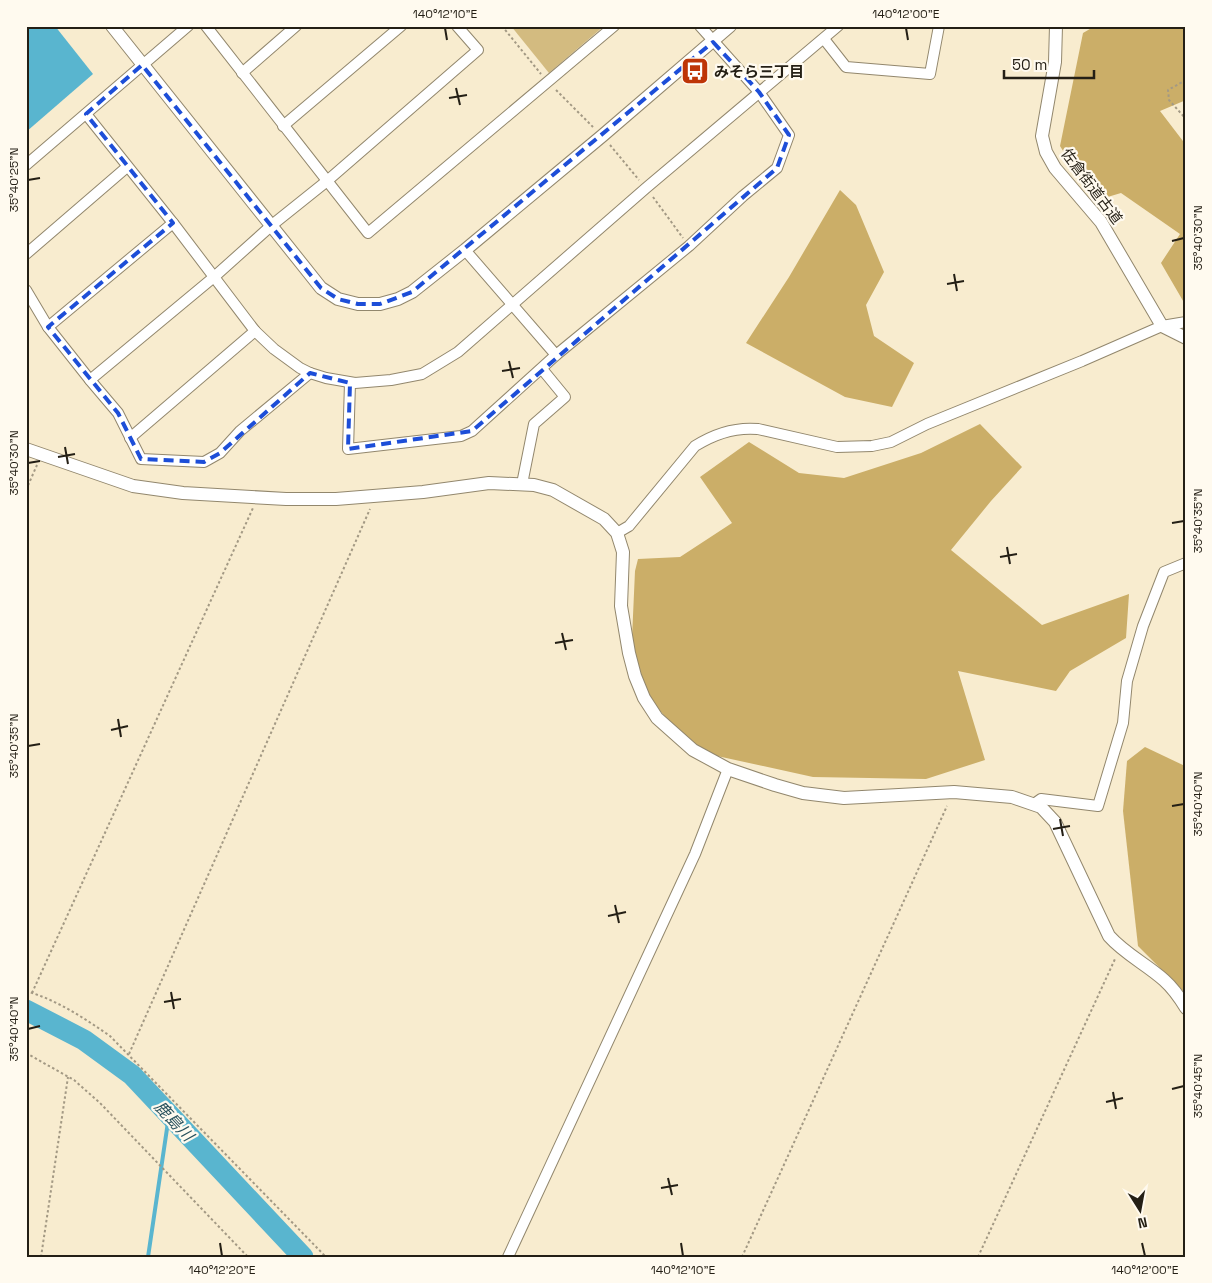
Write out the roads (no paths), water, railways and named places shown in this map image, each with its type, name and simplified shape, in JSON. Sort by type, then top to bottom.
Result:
[{"type":"street","points":[[112,26],[321,288],[338,299],[358,304],[380,304],[398,299],[412,292],[602,136],[730,26]]},
{"type":"street","points":[[170,26],[178,35]]},
{"type":"street","points":[[26,164],[188,26]]},
{"type":"street","points":[[206,26],[368,233],[614,26]]},
{"type":"street","points":[[242,72],[296,26]]},
{"type":"street","points":[[283,126],[400,26]]},
{"type":"street","points":[[90,380],[214,277],[272,225],[327,181],[478,50],[457,26]]},
{"type":"street","points":[[350,383],[348,449],[461,436],[472,431],[556,355],[689,246],[743,196],[777,168],[789,135],[760,92],[700,26]]},
{"type":"street","points":[[86,114],[255,331],[287,359],[310,373],[350,383],[400,379],[422,374],[458,352],[646,188],[838,26]]},
{"type":"street","points":[[824,39],[846,67],[930,74],[939,26]]},
{"type":"street","name":"佐倉街道古道","points":[[1056,26],[1055,62],[1042,136],[1046,152],[1056,168],[1101,222],[1162,326]]},
{"type":"street","points":[[26,254],[127,167]]},
{"type":"street","points":[[48,327],[173,224]]},
{"type":"street","points":[[465,250],[556,355]]},
{"type":"street","points":[[26,290],[48,327],[118,413],[141,459],[204,462],[220,453],[240,431],[310,373]]},
{"type":"street","points":[[617,533],[629,526],[695,446],[706,439],[733,430],[748,428],[837,447],[872,446],[891,442],[927,424],[1082,361],[1162,326],[1186,322]]},
{"type":"street","points":[[1162,326],[1186,338]]},
{"type":"street","points":[[130,438],[255,331]]},
{"type":"street","points":[[522,484],[534,424],[565,397],[542,369]]},
{"type":"street","points":[[26,449],[133,486],[183,493],[258,498],[336,499],[489,483],[534,485],[553,490],[604,519],[617,533],[623,552],[621,606],[635,676],[644,698],[657,718],[693,750],[728,769],[803,793],[844,798],[954,792],[1012,797],[1041,807],[1055,822],[1109,936],[1120,948],[1165,981],[1179,996],[1186,1008]]},
{"type":"street","points":[[1034,804],[1041,799],[1098,806],[1123,723],[1127,681],[1143,626],[1164,572],[1186,563]]},
{"type":"street","points":[[508,1257],[695,854],[728,769]]},
{"type":"water","points":[[26,26],[55,26],[93,74],[26,132]]},
{"type":"waterway","name":"鹿島川","points":[[26,1010],[84,1040],[132,1075],[303,1257]]},
{"type":"waterway","points":[[148,1257],[169,1115]]},
{"type":"place","name":"みそら三丁目","points":[[695,71]]}]
